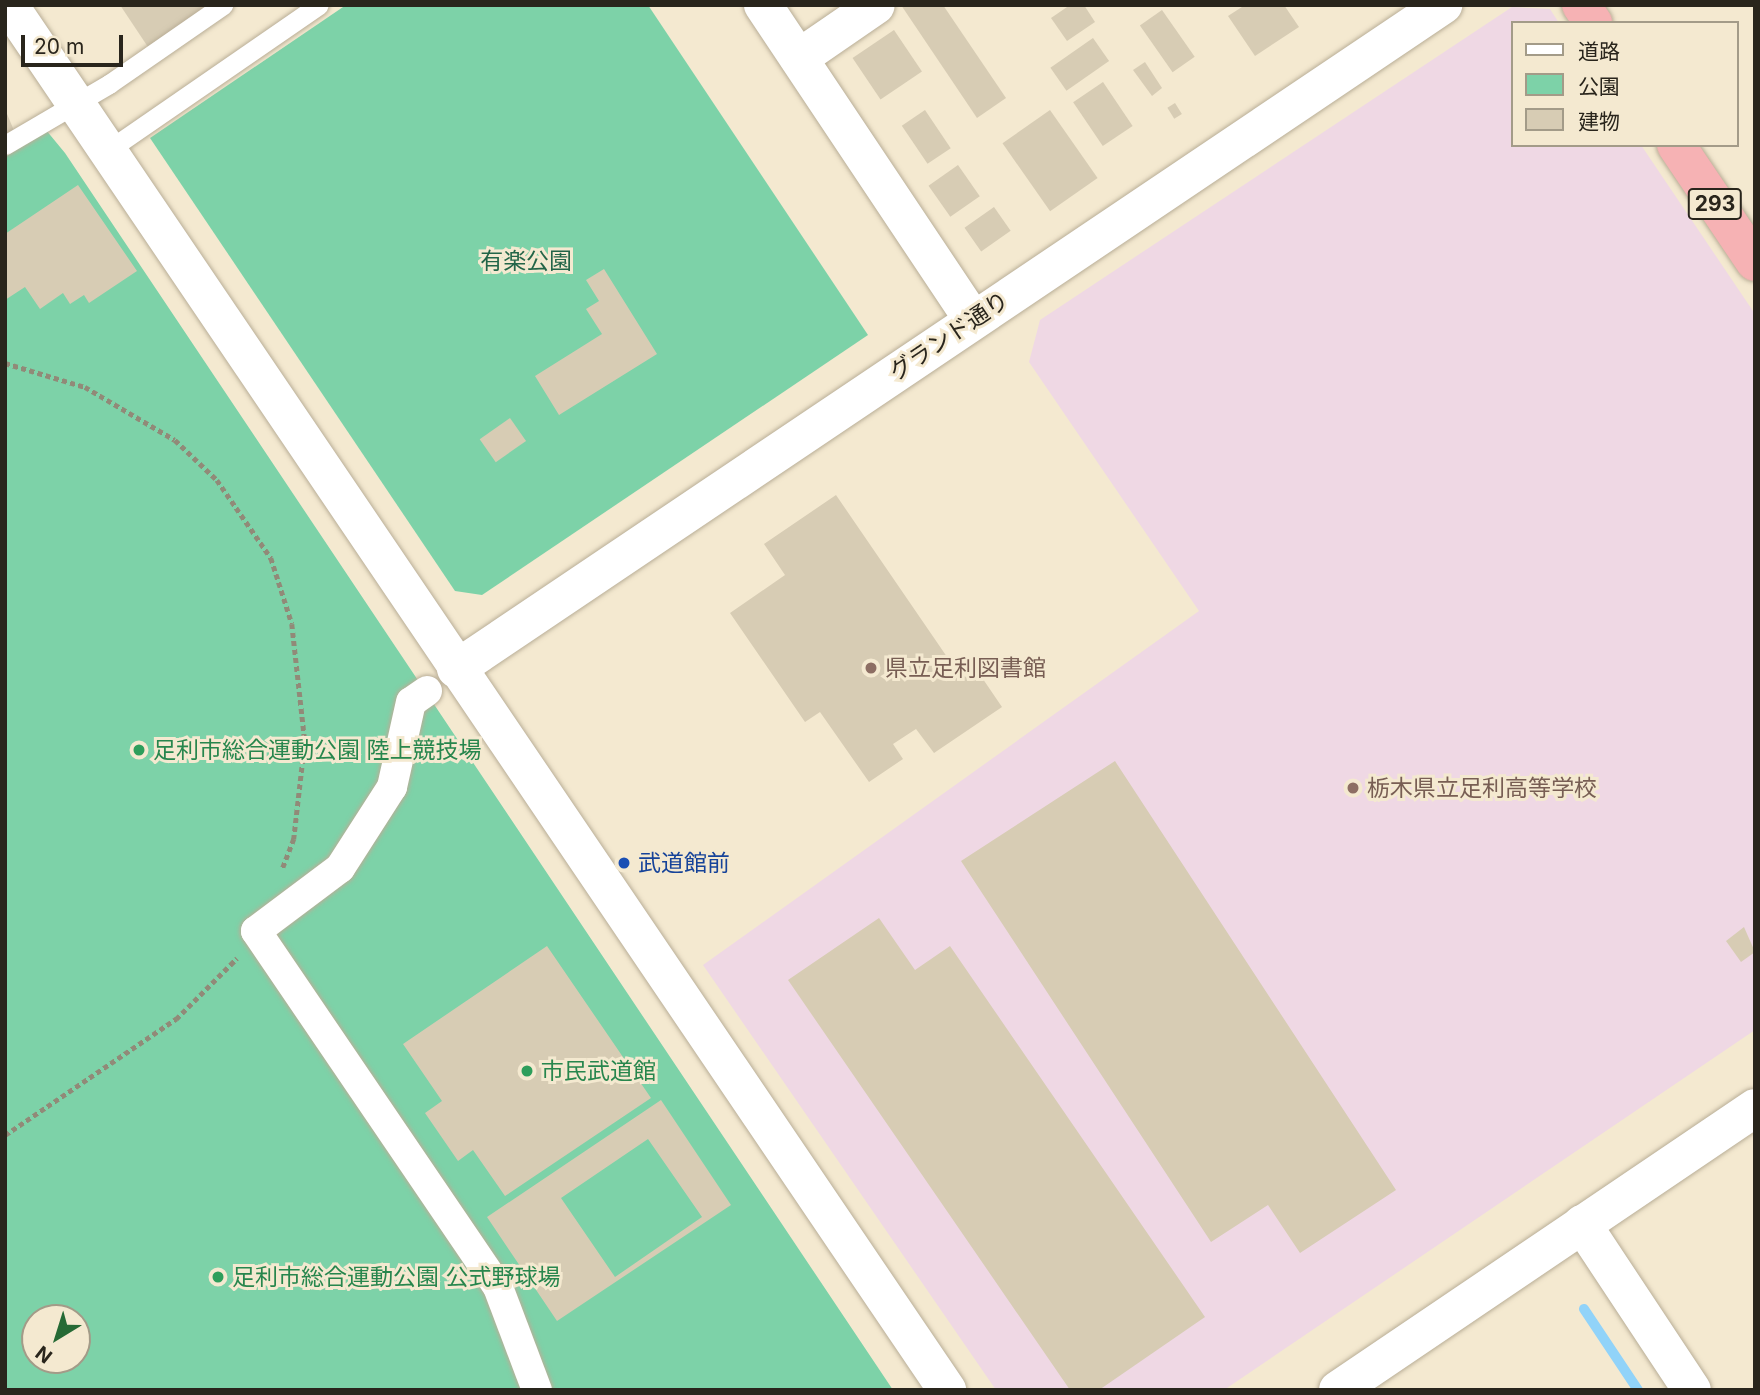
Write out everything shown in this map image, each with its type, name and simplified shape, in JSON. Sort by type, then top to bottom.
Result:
[{"type":"highway","points":[[1581,5],[1592,21]]},
{"type":"highway","name":"293","points":[[1677,147],[1751,247]]},
{"type":"street","points":[[763,5],[972,320]]},
{"type":"street","points":[[799,58],[876,5]]},
{"type":"street","name":"グランド通り","points":[[441,680],[1443,5]]},
{"type":"street","points":[[8,8],[107,151],[441,680],[947,1390]]},
{"type":"street","points":[[441,680],[411,702],[392,787],[340,868],[256,931],[498,1287],[537,1390]]},
{"type":"street","points":[[1338,1390],[1755,1108]]},
{"type":"street","points":[[1582,1224],[1692,1390]]},
{"type":"lane","points":[[5,145],[223,5]]},
{"type":"lane","points":[[107,151],[319,5]]},
{"type":"path","points":[[5,363],[40,368],[85,387],[175,440],[217,480],[271,558],[292,624],[305,742],[294,839],[278,881]]},
{"type":"path","points":[[5,1135],[176,1019],[226,973],[256,931]]},
{"type":"shaded area","name":"栃木県立足利高等学校","points":[[1512,7],[1550,9],[1558,21],[1512,21],[1512,147],[1642,147],[1755,314],[1755,1030],[1224,1390],[996,1390],[703,965],[1199,611],[1029,362],[1040,320]]},
{"type":"green space","name":"有楽公園","points":[[346,5],[648,5],[868,335],[482,595],[455,591],[150,138]]},
{"type":"green space","points":[[46,130],[65,153],[893,1390],[5,1390],[5,157]]},
{"type":"building","points":[[120,5],[210,5],[148,47]]},
{"type":"building","points":[[901,5],[943,5],[1006,98],[977,118]]},
{"type":"building","points":[[1070,5],[1084,5],[1095,22],[1067,41],[1051,18]]},
{"type":"building","points":[[1245,5],[1284,5],[1299,27],[1255,56],[1228,16]]},
{"type":"building","points":[[1162,10],[1195,57],[1173,72],[1140,25]]},
{"type":"building","points":[[894,30],[922,71],[881,99],[853,58]]},
{"type":"building","points":[[1093,38],[1109,61],[1066,91],[1050,68]]},
{"type":"building","points":[[1145,62],[1162,88],[1152,96],[1133,70]]},
{"type":"building","points":[[1103,82],[1133,126],[1103,146],[1073,102]]},
{"type":"building","points":[[1175,103],[1182,114],[1174,119],[1167,108]]},
{"type":"building","points":[[5,109],[15,133],[5,138]]},
{"type":"building","points":[[925,110],[951,148],[928,164],[902,126]]},
{"type":"building","points":[[1050,110],[1098,178],[1050,211],[1002,143]]},
{"type":"building","points":[[958,165],[980,196],[950,217],[929,186]]},
{"type":"building","points":[[78,185],[137,271],[89,303],[84,295],[70,304],[63,293],[40,309],[25,287],[5,300],[5,234]]},
{"type":"building","points":[[994,207],[1011,231],[981,251],[965,228]]},
{"type":"building","points":[[604,269],[657,354],[559,415],[535,376],[602,334],[586,309],[599,301],[586,280]]},
{"type":"building","points":[[510,418],[526,441],[496,462],[480,439]]},
{"type":"building","points":[[836,495],[956,670],[970,660],[1002,707],[934,753],[916,729],[893,744],[903,759],[869,782],[820,712],[805,722],[730,613],[785,575],[764,544]]},
{"type":"building","points":[[1115,761],[1396,1190],[1300,1253],[1268,1205],[1211,1242],[961,861]]},
{"type":"building","points":[[879,918],[915,970],[950,946],[1205,1317],[1099,1390],[1070,1390],[788,980]]},
{"type":"building","points":[[1744,927],[1755,952],[1741,962],[1726,941]]},
{"type":"building","name":"市民武道館","points":[[547,946],[651,1098],[505,1196],[473,1150],[458,1161],[425,1113],[442,1101],[403,1044]]},
{"type":"building","points":[[661,1100],[731,1205],[557,1321],[487,1217]],"holes":[[[648,1139],[702,1217],[615,1277],[561,1198]]]},
{"type":"waterway","points":[[1584,1309],[1638,1390]]},
{"type":"place","name":"県立足利図書館","points":[[871,668]]},
{"type":"place","name":"足利市総合運動公園 陸上競技場","points":[[139,750]]},
{"type":"place","name":"栃木県立足利高等学校","points":[[1353,788]]},
{"type":"place","name":"武道館前","points":[[624,863]]},
{"type":"place","name":"市民武道館","points":[[527,1071]]},
{"type":"place","name":"足利市総合運動公園 公式野球場","points":[[218,1277]]}]
